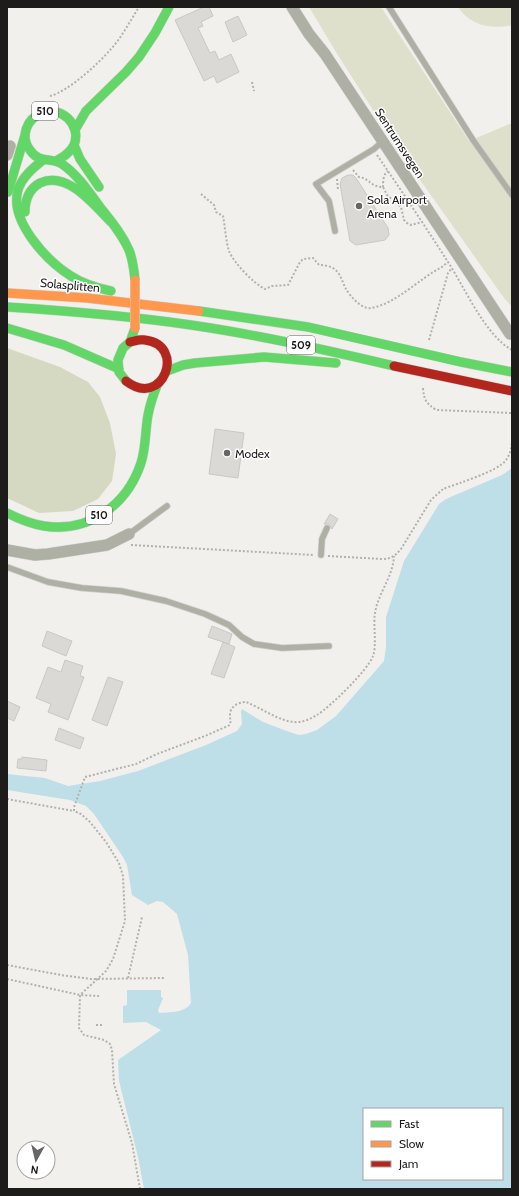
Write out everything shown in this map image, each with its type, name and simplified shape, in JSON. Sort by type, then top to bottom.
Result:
[{"type":"main road","points":[[43,160],[56,161],[64,158],[70,152],[76,138],[75,130],[85,113],[137,59],[169,7]]},
{"type":"main road","name":"510","points":[[43,160],[36,157],[26,144],[25,135],[27,127],[31,120],[38,114],[46,111],[67,109]]},
{"type":"main road","name":"510","points":[[54,111],[64,114],[71,121],[75,130]]},
{"type":"main road","points":[[7,194],[25,135]]},
{"type":"main road","points":[[74,145],[87,172],[104,194]]},
{"type":"main road","name":"509","points":[[43,160],[25,175],[19,185],[16,204],[18,216],[26,231],[45,257],[63,271],[89,285],[127,296],[308,327],[444,359],[512,372]]},
{"type":"main road","points":[[56,161],[82,183],[123,238],[129,250],[135,270],[136,328],[130,342]]},
{"type":"main road","points":[[26,231],[25,203],[28,196],[36,186],[48,180],[62,181],[72,186],[111,222]]},
{"type":"main road","name":"Solasplitten","points":[[7,292],[58,295],[127,296]]},
{"type":"main road","name":"509","points":[[127,296],[145,296],[150,334]]},
{"type":"main road","name":"509","points":[[171,298],[210,311]]},
{"type":"main road","name":"509","points":[[7,307],[120,316],[251,335],[341,353],[479,385],[512,391]]},
{"type":"main road","points":[[7,328],[28,333],[65,346],[94,357],[119,369]]},
{"type":"main road","points":[[158,383],[150,387],[142,388],[127,382],[122,376],[118,362],[124,347],[130,342],[145,338],[150,334],[166,353],[168,362],[166,372]]},
{"type":"main road","name":"509","points":[[166,372],[195,362],[264,357],[342,364]]},
{"type":"main road","name":"509","points":[[364,368],[430,381],[479,385]]},
{"type":"main road","name":"510","points":[[7,513],[29,523],[50,527],[71,526],[105,512],[118,502],[129,489],[137,473],[144,453],[148,415],[152,398],[158,383],[166,372]]},
{"type":"main road","points":[[134,386],[137,397]]},
{"type":"main road","name":"510","points":[[141,409],[146,435]]},
{"type":"street","name":"Sentrumsvegen","points":[[292,7],[309,34],[325,54],[511,334]]},
{"type":"street","points":[[7,550],[35,555],[55,553],[107,545],[129,534]]},
{"type":"lane","points":[[389,7],[473,140],[512,195]]},
{"type":"lane","points":[[335,231],[329,201],[316,184],[374,149],[383,141]]},
{"type":"lane","points":[[129,534],[166,506]]},
{"type":"lane","points":[[321,555],[322,539],[327,528]]},
{"type":"lane","points":[[7,567],[48,582],[82,588],[121,591],[166,601],[206,614],[229,625],[242,637],[254,644],[282,648],[329,646]]},
{"type":"path","points":[[43,98],[57,94],[75,83],[112,48],[139,7]]},
{"type":"path","points":[[252,82],[254,91]]},
{"type":"path","points":[[352,168],[359,178],[366,179],[376,187],[383,187]]},
{"type":"path","points":[[388,171],[384,177],[383,187],[387,195],[401,207],[404,220],[407,223],[411,224],[422,222]]},
{"type":"path","points":[[201,194],[214,204],[216,212],[223,216],[229,252],[249,278],[265,289],[272,286],[288,285],[300,262],[303,259],[313,258],[319,265],[325,265],[334,269],[339,274],[348,293],[362,306],[372,308],[397,298],[448,262]]},
{"type":"path","points":[[429,340],[448,273],[452,268],[488,328],[505,347],[512,350]]},
{"type":"path","points":[[423,387],[424,398],[436,410],[512,413]]},
{"type":"path","points":[[74,811],[74,807],[85,777],[136,764],[230,725],[230,715],[233,708],[239,702],[246,702],[286,720],[294,722],[302,722],[318,714],[359,676],[373,656],[374,614],[394,567],[394,556]]},
{"type":"path","points":[[7,799],[74,811],[81,814],[90,822],[106,842],[119,863],[123,876],[125,921],[113,959],[106,971],[80,995],[79,1028],[84,1035],[104,1040],[110,1044],[112,1050],[114,1084],[132,1143],[140,1189]]},
{"type":"path","points":[[128,978],[142,917]]},
{"type":"path","points":[[7,965],[61,975],[97,979],[165,978]]},
{"type":"path","points":[[7,979],[80,995],[99,996]]},
{"type":"path","points":[[96,1024],[102,1025]]},
{"type":"green space","points":[[309,7],[381,7],[469,141],[512,123],[512,307],[504,298],[398,149]]},
{"type":"green space","points":[[458,7],[512,7],[512,25],[497,27],[482,25],[468,18]]},
{"type":"green space","points":[[7,348],[60,367],[88,382],[100,397],[110,423],[116,454],[112,481],[98,499],[73,511],[39,513],[7,498]]},
{"type":"water","points":[[512,468],[512,1189],[144,1189],[138,1157],[119,1081],[118,1060],[161,1030],[146,1022],[123,1023],[123,1006],[127,1005],[127,990],[161,990],[161,997],[163,998],[158,1010],[159,1013],[185,1009],[191,1003],[188,955],[177,914],[163,902],[157,901],[148,905],[132,895],[127,865],[123,857],[94,814],[86,806],[70,800],[7,790],[7,774],[45,778],[68,786],[100,781],[138,771],[206,745],[237,731],[242,724],[242,709],[263,722],[299,735],[317,730],[336,716],[384,661],[386,647],[386,617],[404,561],[439,504],[446,499],[502,475]]},
{"type":"building","points":[[204,7],[209,7],[213,16],[201,22],[203,26],[198,28],[210,53],[215,51],[219,60],[231,54],[239,72],[217,83],[214,76],[204,81],[175,20]]},
{"type":"building","points":[[238,16],[247,35],[233,42],[225,22]]},
{"type":"building","name":"Sola Airport Arena","points":[[348,175],[353,175],[356,178],[388,228],[389,235],[385,240],[356,245],[350,241],[340,184],[342,178]]},
{"type":"building","name":"Modex","points":[[215,429],[244,433],[238,478],[209,474]]},
{"type":"building","points":[[330,514],[338,519],[332,529],[329,524],[324,524]]},
{"type":"building","points":[[212,626],[232,634],[229,644],[208,637]]},
{"type":"building","points":[[47,631],[72,641],[66,656],[42,646]]},
{"type":"building","points":[[223,642],[235,647],[224,678],[211,674]]},
{"type":"building","points":[[65,660],[83,666],[80,676],[84,677],[68,720],[48,712],[51,704],[36,698],[48,667],[61,672]]},
{"type":"building","points":[[108,677],[123,682],[107,726],[92,720]]},
{"type":"building","points":[[7,701],[20,707],[14,721],[7,718]]},
{"type":"building","points":[[59,728],[84,738],[80,749],[55,740]]},
{"type":"building","points":[[22,757],[47,760],[46,771],[17,768],[18,759],[22,759]]},
{"type":"traffic: fast","points":[[75,130],[86,111],[126,72],[139,57],[155,33],[169,7]]},
{"type":"traffic: fast","points":[[56,161],[66,154],[74,145],[76,138],[75,130],[68,118],[63,114],[49,111],[32,119],[26,129],[25,134],[27,145],[37,157],[58,162],[68,168],[83,184],[123,238],[129,250],[135,280]]},
{"type":"traffic: fast","points":[[8,192],[25,135]]},
{"type":"traffic: fast","points":[[74,145],[80,159],[99,187]]},
{"type":"traffic: fast","points":[[43,160],[25,177],[18,190],[17,202],[19,214],[24,227],[41,250],[61,269],[85,283],[111,291]]},
{"type":"traffic: fast","points":[[25,212],[28,195],[36,185],[50,180],[60,181],[79,191],[111,222]]},
{"type":"traffic: fast","points":[[7,307],[99,314],[191,325],[293,343],[394,366]]},
{"type":"traffic: fast","points":[[199,311],[308,327],[461,362],[512,372]]},
{"type":"traffic: fast","points":[[7,328],[64,345],[119,369]]},
{"type":"traffic: fast","points":[[126,381],[119,372],[118,360],[123,348],[130,342],[135,328]]},
{"type":"traffic: fast","points":[[167,371],[183,365],[195,363],[264,357],[336,363]]},
{"type":"traffic: fast","points":[[7,513],[34,524],[61,527],[76,525],[91,520],[104,513],[116,503],[126,492],[135,478],[141,463],[149,411],[158,383]]},
{"type":"traffic: slow","points":[[135,280],[135,328]]},
{"type":"traffic: slow","points":[[7,293],[87,298],[199,311]]},
{"type":"traffic: jam","points":[[126,381],[139,388],[150,388],[159,382],[165,373],[167,363],[165,353],[158,344],[145,340],[130,342]]},
{"type":"traffic: jam","points":[[394,366],[512,391]]},
{"type":"place","name":"Sola Airport Arena","points":[[359,206]]},
{"type":"place","name":"Modex","points":[[227,453]]}]
